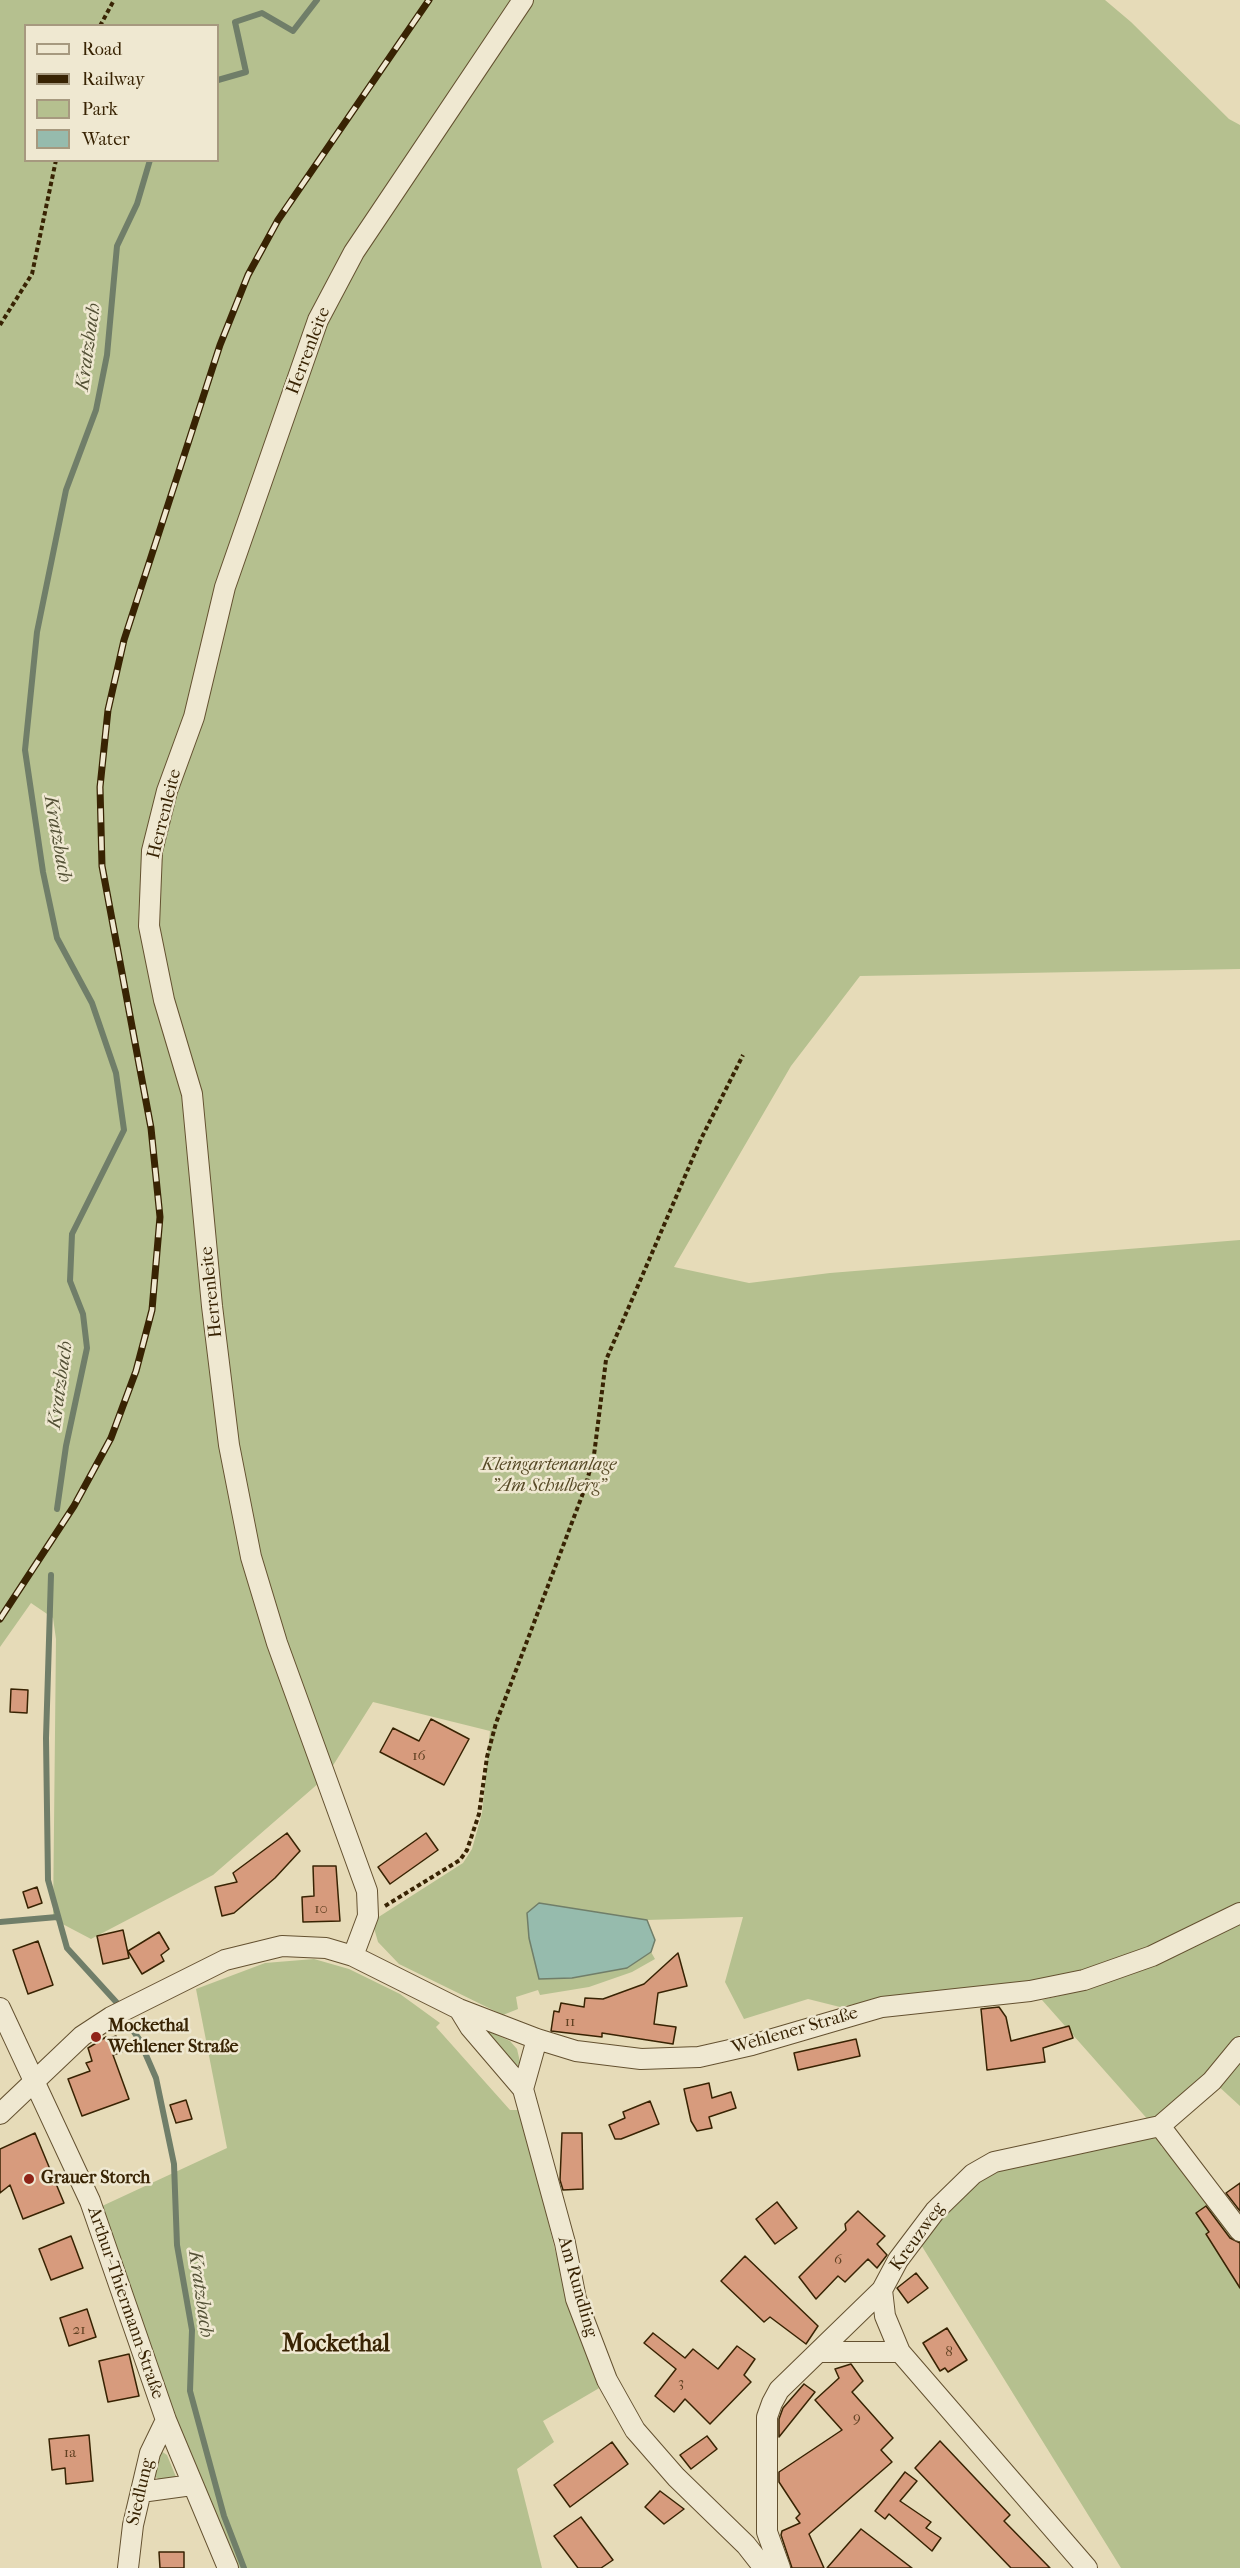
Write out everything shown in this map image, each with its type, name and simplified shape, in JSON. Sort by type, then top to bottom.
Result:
[{"type":"street","name":"Herrenleite","points":[[368,1916],[367,1891],[273,1632],[251,1557],[235,1476],[212,1306],[192,1094],[164,1000],[149,926],[152,851],[167,791],[194,717],[225,586],[318,320],[354,252],[523,0]]},
{"type":"street","name":"Wehlener Straße","points":[[0,2114],[82,2036],[111,2018],[225,1960],[282,1946],[326,1948],[353,1956],[459,2009],[537,2039],[576,2051],[641,2060],[699,2057],[752,2045],[882,2007],[1030,1991],[1084,1980],[1152,1956],[1240,1913]]},
{"type":"street","points":[[353,1956],[368,1916]]},
{"type":"street","name":"Arthur-Thiermann-Straße","points":[[0,2008],[96,2217],[166,2420],[228,2568]]},
{"type":"street","name":"Am Rundling","points":[[459,2009],[470,2027],[523,2089],[565,2243],[576,2299],[607,2380],[635,2430],[676,2478],[746,2545],[764,2568]]},
{"type":"street","points":[[523,2089],[537,2039]]},
{"type":"street","name":"Kreuzweg","points":[[780,2568],[767,2532],[767,2417],[779,2390],[882,2290],[915,2235],[953,2191],[973,2174],[1009,2157],[1160,2126],[1212,2081],[1240,2047]]},
{"type":"street","points":[[1160,2126],[1240,2231]]},
{"type":"street","points":[[882,2290],[885,2316],[900,2352],[1087,2568]]},
{"type":"street","points":[[820,2352],[900,2352]]},
{"type":"street","name":"Siedlung","points":[[128,2568],[133,2525],[150,2453],[166,2420]]},
{"type":"street","points":[[141,2492],[192,2485]]},
{"type":"path","points":[[101,24],[114,0]]},
{"type":"path","points":[[0,325],[32,274],[56,162]]},
{"type":"path","points":[[368,1916],[460,1860],[467,1850],[479,1814],[487,1756],[496,1723],[574,1519],[591,1466],[606,1360],[701,1139],[743,1054]]},
{"type":"green space","points":[[0,0],[513,0],[347,247],[185,714],[146,848],[185,1096],[222,1446],[320,1782],[213,1875],[91,1939],[53,1919],[56,1639],[53,1618],[31,1603],[0,1647]]},
{"type":"green space","name":"Kleingartenanlage \"Am Schulberg\"","points":[[532,0],[1105,0],[1131,22],[1229,119],[1240,125],[1240,969],[860,976],[791,1066],[674,1267],[749,1283],[830,1273],[1240,1240],[1240,1904],[1150,1948],[1078,1973],[1024,1986],[885,1998],[840,2007],[808,1999],[744,2019],[725,1982],[743,1917],[647,1920],[539,1903],[627,1968],[651,1952],[655,1959],[632,1972],[589,1987],[540,1995],[538,1990],[516,1997],[518,2009],[503,2015],[399,1964],[378,1942],[374,1928],[377,1918],[463,1863],[472,1849],[482,1813],[490,1731],[373,1702],[332,1767],[282,1641],[244,1497],[219,1304],[155,922],[159,848],[234,588],[324,327],[360,256]]},
{"type":"green space","points":[[1240,1923],[1240,2035],[1206,2077],[1150,2122],[1042,2000],[1088,1989]]},
{"type":"green space","points":[[314,1959],[349,1969],[400,1994],[440,2023],[436,2027],[510,2110],[521,2110],[555,2250],[587,2357],[601,2387],[543,2421],[554,2442],[517,2469],[542,2568],[234,2568],[175,2418],[100,2207],[227,2148],[196,1989],[265,1963]]},
{"type":"green space","points":[[479,2027],[510,2041],[517,2049],[520,2062],[516,2068]]},
{"type":"green space","points":[[1240,2055],[1240,2106],[1216,2084]]},
{"type":"green space","points":[[1160,2126],[1171,2139],[1161,2146],[1215,2205],[1240,2242],[1240,2568],[1121,2568],[915,2235],[973,2174]]},
{"type":"green space","points":[[161,2451],[167,2455],[176,2477],[168,2481],[162,2481],[152,2475],[153,2462]]},
{"type":"water","points":[[539,1903],[647,1920],[655,1940],[651,1952],[627,1968],[572,1978],[539,1979],[529,1938],[527,1913]]},
{"type":"building","points":[[11,1689],[28,1690],[27,1713],[10,1712]]},
{"type":"building","points":[[431,1719],[469,1739],[444,1785],[380,1752],[393,1728],[419,1741]]},
{"type":"building","points":[[287,1833],[300,1851],[275,1878],[234,1913],[222,1916],[215,1887],[237,1882],[233,1873]]},
{"type":"building","points":[[426,1833],[438,1850],[390,1884],[378,1867]]},
{"type":"building","points":[[313,1866],[336,1866],[340,1921],[303,1922],[302,1897],[314,1896]]},
{"type":"building","points":[[37,1887],[42,1903],[28,1908],[23,1892]]},
{"type":"building","points":[[123,1930],[129,1958],[103,1964],[97,1936]]},
{"type":"building","points":[[159,1932],[169,1949],[161,1955],[164,1961],[142,1974],[128,1951]]},
{"type":"building","points":[[38,1941],[53,1985],[28,1994],[13,1950]]},
{"type":"building","points":[[678,1953],[687,1986],[658,1993],[654,2024],[676,2027],[673,2044],[602,2033],[602,2037],[551,2031],[554,2011],[559,2012],[561,2003],[584,2007],[585,1998],[603,1999],[644,1984]]},
{"type":"building","points":[[999,2007],[1006,2017],[1011,2041],[1069,2026],[1073,2038],[1043,2048],[1045,2062],[987,2070],[981,2009]]},
{"type":"building","points":[[116,2036],[122,2052],[113,2055],[129,2099],[82,2116],[68,2079],[90,2071],[86,2063],[92,2061],[88,2048],[106,2037],[107,2039]]},
{"type":"building","points":[[856,2039],[860,2056],[798,2070],[794,2053]]},
{"type":"building","points":[[709,2083],[712,2098],[731,2092],[736,2108],[709,2117],[712,2128],[697,2131],[691,2121],[684,2089]]},
{"type":"building","points":[[186,2100],[192,2119],[176,2123],[170,2105]]},
{"type":"building","points":[[650,2101],[659,2124],[621,2139],[615,2139],[609,2125],[625,2118],[623,2112]]},
{"type":"building","name":"Grauer Storch","points":[[35,2133],[64,2203],[23,2219],[10,2185],[0,2193],[0,2149]]},
{"type":"building","points":[[562,2133],[582,2133],[583,2189],[563,2190],[560,2180]]},
{"type":"building","points":[[1240,2183],[1240,2211],[1226,2193]]},
{"type":"building","points":[[777,2202],[797,2228],[775,2244],[756,2219]]},
{"type":"building","points":[[1206,2206],[1230,2238],[1240,2243],[1240,2288],[1206,2234],[1209,2232],[1196,2213]]},
{"type":"building","points":[[858,2211],[885,2236],[877,2244],[887,2255],[877,2268],[868,2259],[845,2282],[838,2276],[816,2299],[799,2277],[846,2230],[845,2224]]},
{"type":"building","points":[[71,2236],[83,2268],[51,2280],[39,2249]]},
{"type":"building","points":[[745,2256],[818,2326],[806,2344],[770,2317],[764,2322],[721,2281]]},
{"type":"building","points":[[916,2273],[928,2288],[908,2303],[897,2288]]},
{"type":"building","points":[[87,2309],[96,2337],[69,2346],[60,2318]]},
{"type":"building","points":[[947,2328],[967,2360],[948,2372],[945,2368],[940,2371],[923,2343]]},
{"type":"building","points":[[653,2333],[685,2358],[693,2349],[718,2369],[737,2346],[755,2359],[744,2375],[751,2382],[710,2424],[685,2399],[674,2412],[655,2396],[676,2369],[644,2343]]},
{"type":"building","points":[[129,2354],[139,2396],[108,2402],[99,2361]]},
{"type":"building","points":[[851,2364],[863,2381],[852,2392],[893,2438],[881,2450],[892,2462],[809,2534],[824,2568],[792,2568],[781,2535],[782,2531],[800,2523],[796,2518],[800,2514],[779,2482],[779,2472],[842,2430],[815,2400],[839,2378],[835,2369]]},
{"type":"building","points":[[804,2384],[815,2392],[779,2437],[779,2419],[783,2408]]},
{"type":"building","points":[[89,2435],[93,2481],[66,2484],[65,2468],[52,2470],[49,2439]]},
{"type":"building","points":[[707,2436],[717,2449],[691,2469],[680,2455]]},
{"type":"building","points":[[940,2441],[1010,2515],[1004,2521],[1050,2568],[1011,2568],[915,2468]]},
{"type":"building","points":[[612,2442],[628,2464],[570,2507],[554,2485]]},
{"type":"building","points":[[905,2472],[917,2481],[900,2501],[931,2522],[926,2528],[941,2538],[932,2551],[889,2514],[885,2519],[875,2511]]},
{"type":"building","points":[[660,2491],[684,2509],[664,2524],[645,2507]]},
{"type":"building","points":[[581,2517],[613,2560],[601,2568],[578,2568],[554,2536]]},
{"type":"building","points":[[861,2529],[912,2568],[827,2568]]},
{"type":"building","points":[[159,2552],[184,2552],[184,2568],[160,2568]]},
{"type":"waterway","name":"Kratzbach","points":[[219,80],[246,72],[235,22],[262,13],[293,31],[317,0]]},
{"type":"waterway","name":"Kratzbach","points":[[57,1509],[66,1446],[87,1348],[83,1314],[70,1281],[72,1234],[124,1130],[116,1073],[92,1003],[57,938],[43,872],[25,750],[37,632],[66,490],[96,410],[107,355],[117,246],[137,204],[149,162]]},
{"type":"waterway","name":"Kratzbach","points":[[51,1575],[46,1738],[48,1880],[67,1948],[118,2004]]},
{"type":"waterway","points":[[0,1922],[57,1917]]},
{"type":"waterway","name":"Kratzbach","points":[[129,2025],[139,2039],[156,2078],[174,2164],[177,2245],[192,2330],[190,2391],[224,2516],[244,2568]]},
{"type":"railway","points":[[0,1619],[74,1506],[111,1438],[136,1371],[152,1310],[160,1217],[151,1128],[102,866],[100,787],[108,710],[124,640],[220,345],[248,275],[278,220],[429,0]]},
{"type":"place","name":"Mockethal Wehlener Straße","points":[[96,2037]]},
{"type":"place","name":"Grauer Storch","points":[[29,2179]]},
{"type":"district","name":"Mockethal","points":[[336,2345]]}]
